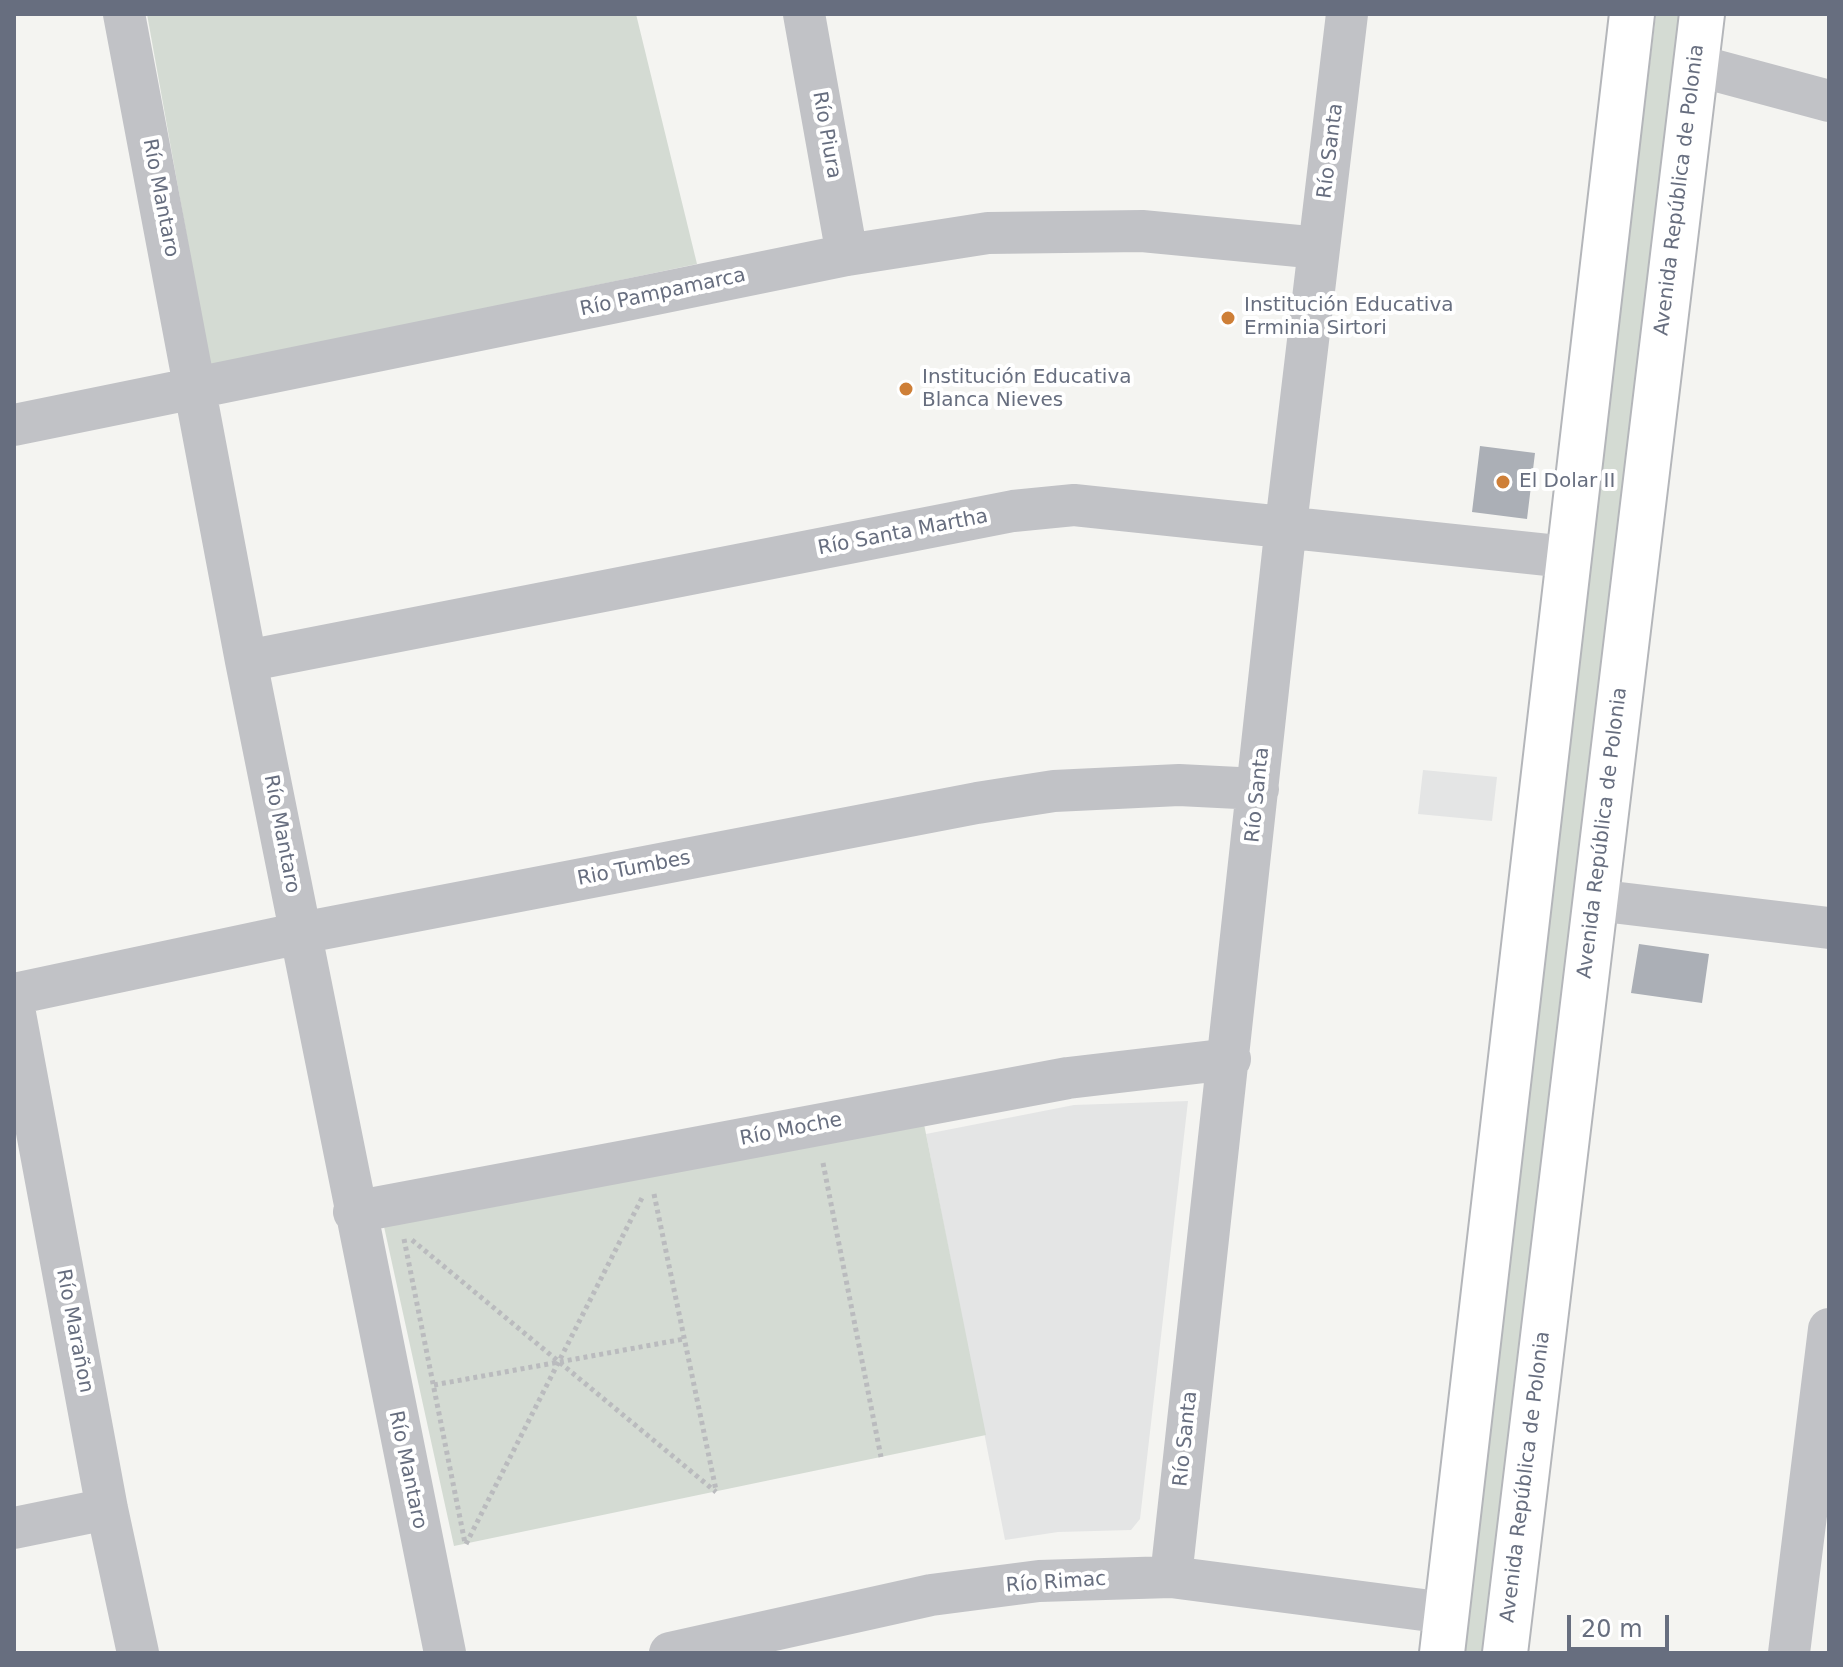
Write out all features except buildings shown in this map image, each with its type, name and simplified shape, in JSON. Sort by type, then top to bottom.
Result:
[{"type":"main road","points":[[1444,1633],[1632,14]]},
{"type":"main road","name":"Avenida República de Polonia","points":[[1505,1653],[1702,14]]},
{"type":"street","name":"Río Mantaro","points":[[124,14],[246,661],[354,1212],[445,1653]]},
{"type":"street","name":"Río Piura","points":[[804,14],[847,255]]},
{"type":"street","name":"Río Santa","points":[[1171,1577],[1286,525],[1347,14]]},
{"type":"street","points":[[1695,65],[1829,101]]},
{"type":"street","name":"Río Pampamarca","points":[[14,425],[847,255],[988,233],[1067,229],[1142,231],[1319,248]]},
{"type":"street","name":"Río Santa Martha","points":[[246,661],[1013,511],[1074,505],[1567,557]]},
{"type":"street","name":"Rio Tumbes","points":[[14,994],[301,933],[1054,791],[1179,785],[1258,789]]},
{"type":"street","points":[[1595,900],[1829,928]]},
{"type":"street","name":"Río Marañon","points":[[14,1008],[107,1509],[138,1653]]},
{"type":"street","name":"Río Moche","points":[[354,1212],[1068,1078],[1230,1059]]},
{"type":"street","points":[[1789,1653],[1823,1424],[1829,1329]]},
{"type":"street","points":[[14,1528],[107,1509]]},
{"type":"street","name":"Río Rimac","points":[[670,1653],[931,1595],[1039,1581],[1171,1577],[1444,1633]]},
{"type":"path","points":[[820,1150],[881,1457]]},
{"type":"path","points":[[559,1362],[466,1544],[403,1233],[559,1362],[716,1492],[651,1181],[559,1362]]},
{"type":"path","points":[[434,1385],[684,1339]]},
{"type":"shaded area","points":[[147,14],[636,14],[697,264],[210,366]]},
{"type":"shaded area","points":[[1656,14],[1687,14],[1491,1653],[1456,1653]]},
{"type":"shaded area","points":[[1423,770],[1497,777],[1492,821],[1418,814]]},
{"type":"shaded area","points":[[1188,1101],[1140,1519],[1131,1530],[1058,1532],[1005,1540],[926,1134],[1074,1105]]},
{"type":"shaded area","points":[[923,1119],[986,1435],[454,1546],[383,1222]]},
{"type":"place","name":"Institución Educativa Erminia Sirtori","points":[[1228,318]]},
{"type":"place","name":"Institución Educativa Blanca Nieves","points":[[906,389]]},
{"type":"place","name":"El Dolar II","points":[[1503,482]]}]
